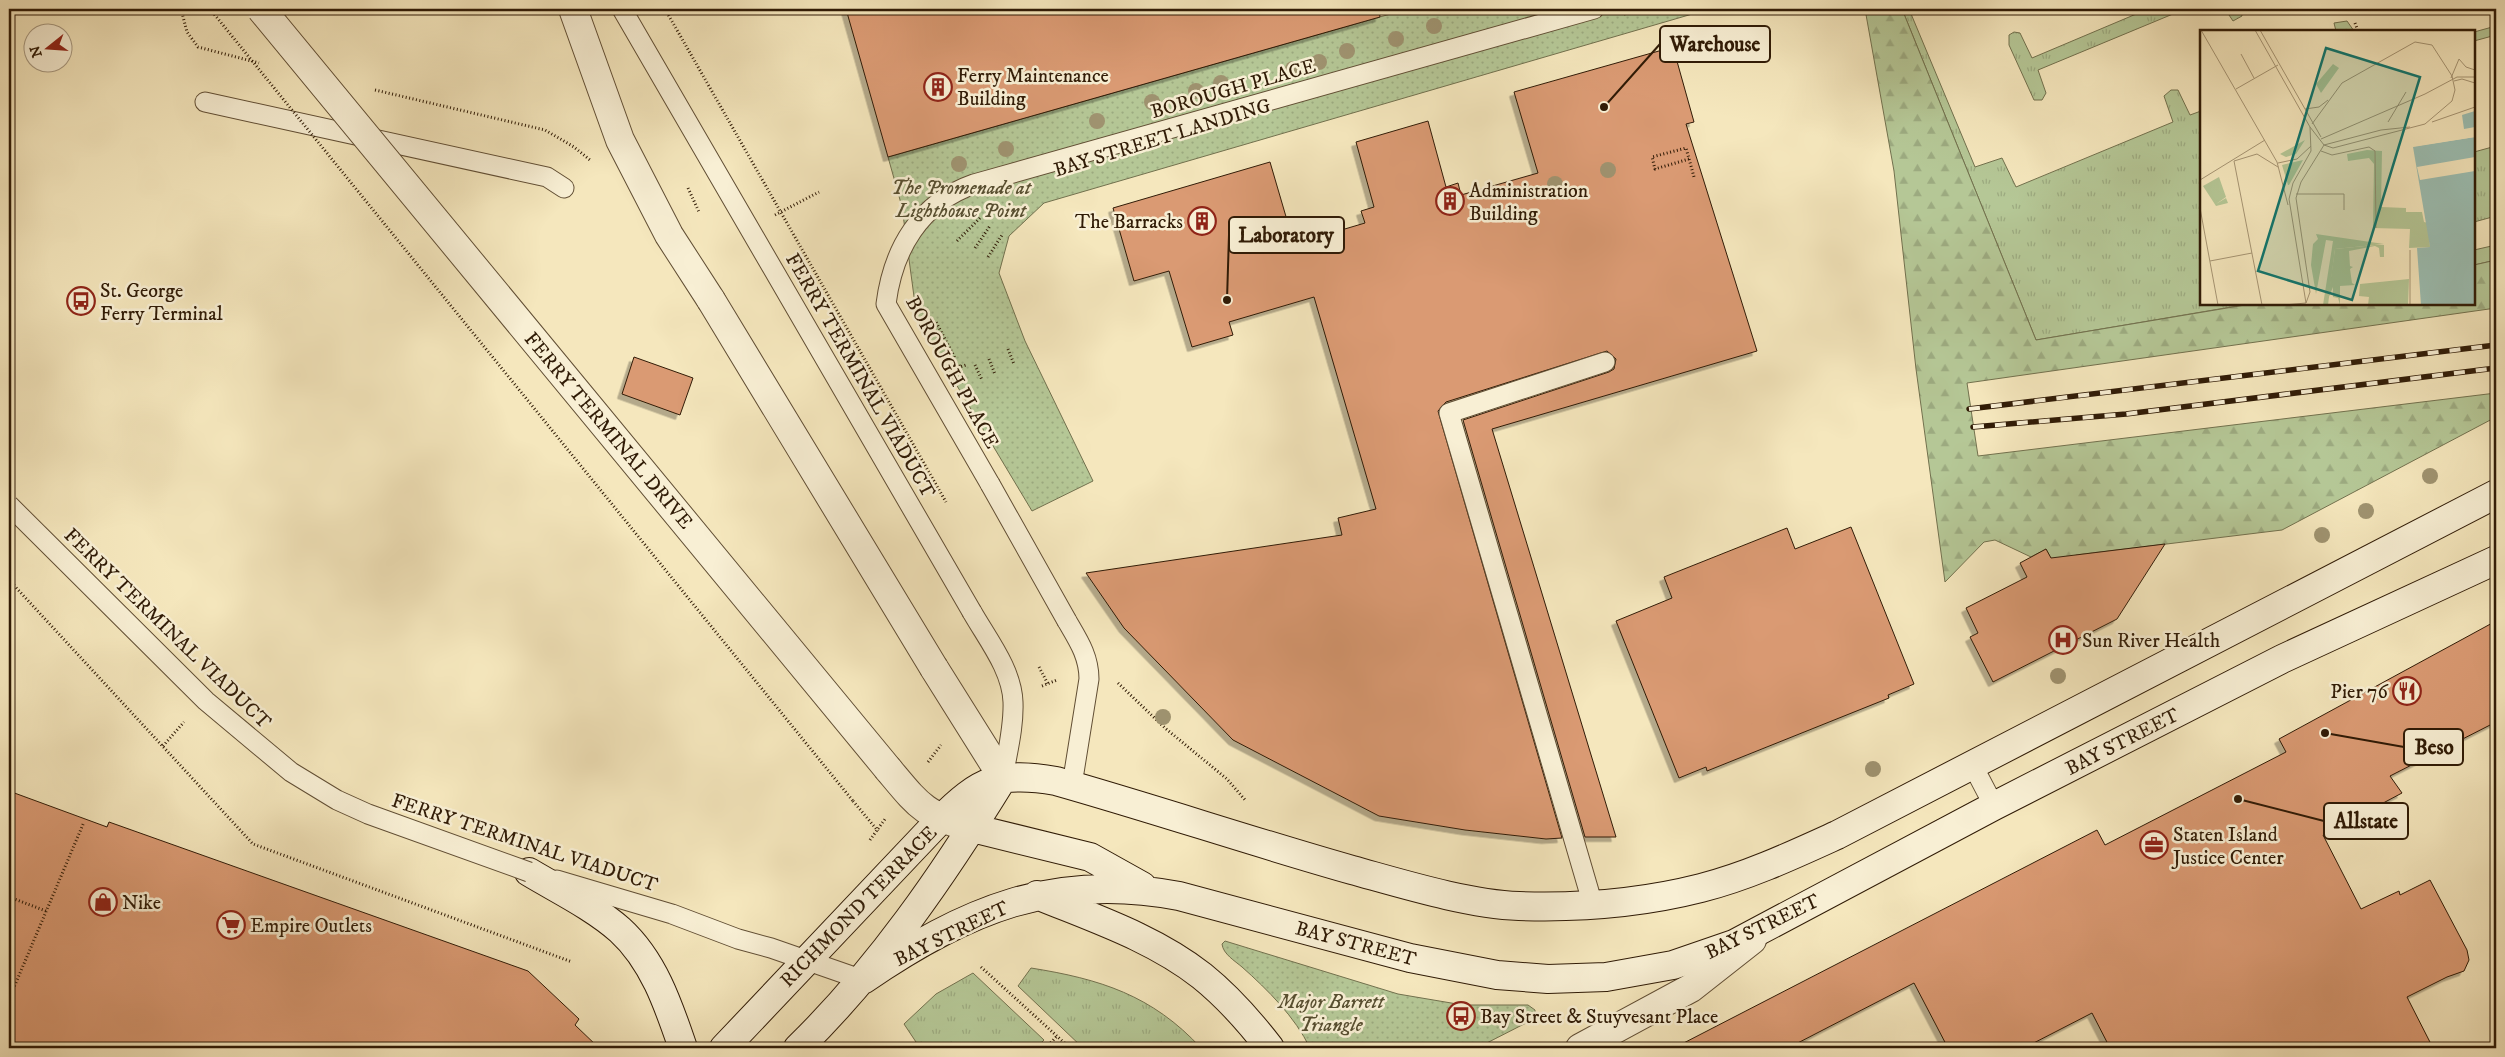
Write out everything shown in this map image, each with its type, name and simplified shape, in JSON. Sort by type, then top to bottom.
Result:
[{"type":"main road","name":"FERRY TERMINAL DRIVE","points":[[261,9],[888,769],[926,812],[940,820],[1090,858],[1148,890]]},
{"type":"main road","points":[[573,9],[620,140],[669,235],[711,300],[934,668],[1003,778]]},
{"type":"main road","points":[[1003,778],[1035,778],[1072,785],[1290,852],[1436,892],[1517,906],[1593,905],[1642,900],[1701,888],[1735,878],[1837,835],[2496,494]]},
{"type":"main road","name":"BAY STREET","points":[[863,980],[926,940],[984,913],[1037,895],[1085,888],[1148,890],[1215,904],[1410,958],[1478,972],[1519,978],[1606,977],[1640,972],[1705,955],[1734,944],[1994,806],[2334,634],[2496,560]]},
{"type":"main road","points":[[798,1048],[863,980],[972,828],[1003,778]]},
{"type":"main road","name":"RICHMOND TERRACE","points":[[724,1048],[940,820],[978,787],[1003,778]]},
{"type":"main road","points":[[529,872],[621,931],[653,972],[683,1048]]},
{"type":"main road","points":[[1037,895],[1124,931],[1183,962],[1221,993],[1270,1048]]},
{"type":"main road","points":[[1580,1048],[1691,988],[1773,924]]},
{"type":"lane","name":"FERRY TERMINAL VIADUCT","points":[[622,9],[1004,669],[1012,693],[1012,727],[1003,778]]},
{"type":"lane","name":"BOROUGH PLACE","points":[[1072,785],[1089,679],[1089,666],[1082,647],[886,304],[888,288],[903,244],[912,229],[930,209],[951,194],[974,184],[1594,9]]},
{"type":"lane","points":[[205,102],[547,178],[564,188]]},
{"type":"lane","points":[[1593,905],[1449,413],[1605,362]]},
{"type":"lane","name":"FERRY TERMINAL VIADUCT","points":[[9,505],[206,701],[236,728],[298,777],[337,800],[368,814],[529,872],[672,914],[738,939],[863,980]]},
{"type":"lane","points":[[1972,764],[1994,806]]},
{"type":"path","points":[[181,9],[187,32],[198,47],[266,65]]},
{"type":"path","points":[[210,9],[878,830]]},
{"type":"path","points":[[665,9],[948,505]]},
{"type":"path","points":[[1621,14],[1640,9]]},
{"type":"path","points":[[2356,23],[2358,30]]},
{"type":"path","points":[[372,89],[545,130],[574,147],[591,161],[596,162]]},
{"type":"path","points":[[572,153],[574,147]]},
{"type":"path","points":[[1689,159],[1655,170],[1652,158],[1686,148],[1694,177]]},
{"type":"path","points":[[957,241],[980,218]]},
{"type":"path","points":[[975,248],[990,226]]},
{"type":"path","points":[[988,258],[1002,235]]},
{"type":"path","points":[[1008,349],[1014,364]]},
{"type":"path","points":[[988,359],[995,374]]},
{"type":"path","points":[[975,365],[982,380]]},
{"type":"path","points":[[9,580],[253,844],[572,962]]},
{"type":"path","points":[[1116,680],[1165,728],[1227,779],[1252,808]]},
{"type":"path","points":[[163,746],[182,724]]},
{"type":"path","points":[[866,845],[942,744]]},
{"type":"path","points":[[9,999],[84,822]]},
{"type":"path","points":[[9,897],[46,911]]},
{"type":"path","points":[[981,967],[1070,1048]]},
{"type":"path","points":[[1046,1048],[1057,1036]]},
{"type":"green space","name":"The Promenade at Lighthouse Point","points":[[1408,9],[1706,10],[1044,203],[1009,236],[999,273],[1025,341],[1093,481],[1032,511],[917,319],[902,207],[888,157]]},
{"type":"green space","points":[[1865,9],[1902,9],[2036,340],[2245,305],[2475,305],[2475,265],[2496,260],[2496,308],[1967,383],[1978,456],[2496,393],[2496,417],[2282,530],[2076,555],[2060,575],[2046,549],[2031,557],[1995,540],[1984,542],[1945,582],[1916,369],[1894,171]]},
{"type":"green space","points":[[1902,9],[1909,9],[1975,167],[2002,158],[2016,187],[2173,122],[2164,96],[2171,90],[2178,90],[2190,115],[2200,111],[2200,305],[2243,305],[2036,340]]},
{"type":"green space","points":[[2148,9],[2185,9],[2038,70],[2046,93],[2042,100],[2034,100],[2009,45],[2009,35],[2014,32],[2020,33],[2032,58]]},
{"type":"green space","points":[[2225,9],[2241,9],[2242,16],[2233,21]]},
{"type":"green space","points":[[2347,21],[2353,30],[2336,30],[2334,23]]},
{"type":"green space","points":[[2496,26],[2496,35],[2475,41],[2475,32]]},
{"type":"green space","points":[[2496,146],[2496,216],[2475,222],[2475,152]]},
{"type":"green space","points":[[2496,245],[2496,260],[2475,265],[2475,250]]},
{"type":"green space","name":"Major Barrett Triangle","points":[[1225,941],[1398,994],[1463,1005],[1528,1005],[1535,1010],[1535,1014],[1526,1023],[1477,1048],[1310,1048],[1289,1015],[1261,985],[1227,954],[1222,944]]},
{"type":"green space","points":[[1031,968],[1080,978],[1124,992],[1144,1002],[1163,1015],[1201,1048],[1083,1048],[1018,986]]},
{"type":"green space","points":[[973,973],[1044,1040],[1036,1048],[920,1048],[904,1024],[936,994]]},
{"type":"building","name":"Ferry Maintenance Building","points":[[846,9],[1379,9],[1380,17],[888,157]]},
{"type":"building","points":[[1673,47],[1694,122],[1686,124],[1757,351],[1492,429],[1616,837],[1585,837],[1463,420],[1609,372],[1614,369],[1616,359],[1607,351],[1446,402],[1438,411],[1562,838],[1546,839],[1465,830],[1379,816],[1233,740],[1124,628],[1086,573],[1342,535],[1338,518],[1376,509],[1314,297],[1229,322],[1233,335],[1192,347],[1169,271],[1134,281],[1113,208],[1270,162],[1294,244],[1365,223],[1361,211],[1374,207],[1356,142],[1428,121],[1446,187],[1458,183],[1461,195],[1538,173],[1514,92]]},
{"type":"building","points":[[634,357],[693,378],[680,415],[622,394]]},
{"type":"building","points":[[1851,527],[1914,684],[1888,695],[1889,698],[1707,771],[1706,767],[1679,778],[1616,621],[1672,598],[1664,577],[1787,528],[1795,549]]},
{"type":"building","points":[[2165,544],[2117,619],[1993,682],[1970,637],[1978,633],[1966,608],[2027,577],[2020,563],[2046,549],[2051,558]]},
{"type":"building","points":[[2496,621],[2496,722],[2390,776],[2402,793],[2323,835],[2361,909],[2399,891],[2400,895],[2430,880],[2467,950],[2469,960],[2464,971],[2447,977],[2407,997],[2433,1048],[2110,1048],[2092,1013],[2024,1048],[1948,1048],[1914,983],[1788,1048],[1674,1048],[2097,830],[2105,845],[2286,752],[2279,739]]},
{"type":"building","name":"Empire Outlets","points":[[9,791],[107,827],[109,822],[528,971],[579,1019],[575,1025],[599,1048],[9,1048]]},
{"type":"railway","points":[[1969,409],[2496,345]]},
{"type":"railway","points":[[1973,427],[2126,414],[2496,368]]},
{"type":"place","name":"Ferry Maintenance Building","points":[[938,87]]},
{"type":"place","name":"Warehouse","points":[[1604,107]]},
{"type":"place","name":"Administration Building","points":[[1450,201]]},
{"type":"place","name":"The Barracks","points":[[1202,221]]},
{"type":"place","name":"Laboratory","points":[[1227,300]]},
{"type":"place","name":"St. George Ferry Terminal","points":[[81,301]]},
{"type":"place","name":"Sun River Health","points":[[2063,640]]},
{"type":"place","name":"Pier 76","points":[[2407,691]]},
{"type":"place","name":"Beso","points":[[2325,733]]},
{"type":"place","name":"Allstate","points":[[2238,799]]},
{"type":"place","name":"Staten Island Justice Center","points":[[2154,845]]},
{"type":"place","name":"Nike","points":[[103,902]]},
{"type":"place","name":"Empire Outlets","points":[[231,925]]},
{"type":"place","name":"Bay Street & Stuyvesant Place","points":[[1461,1016]]}]
